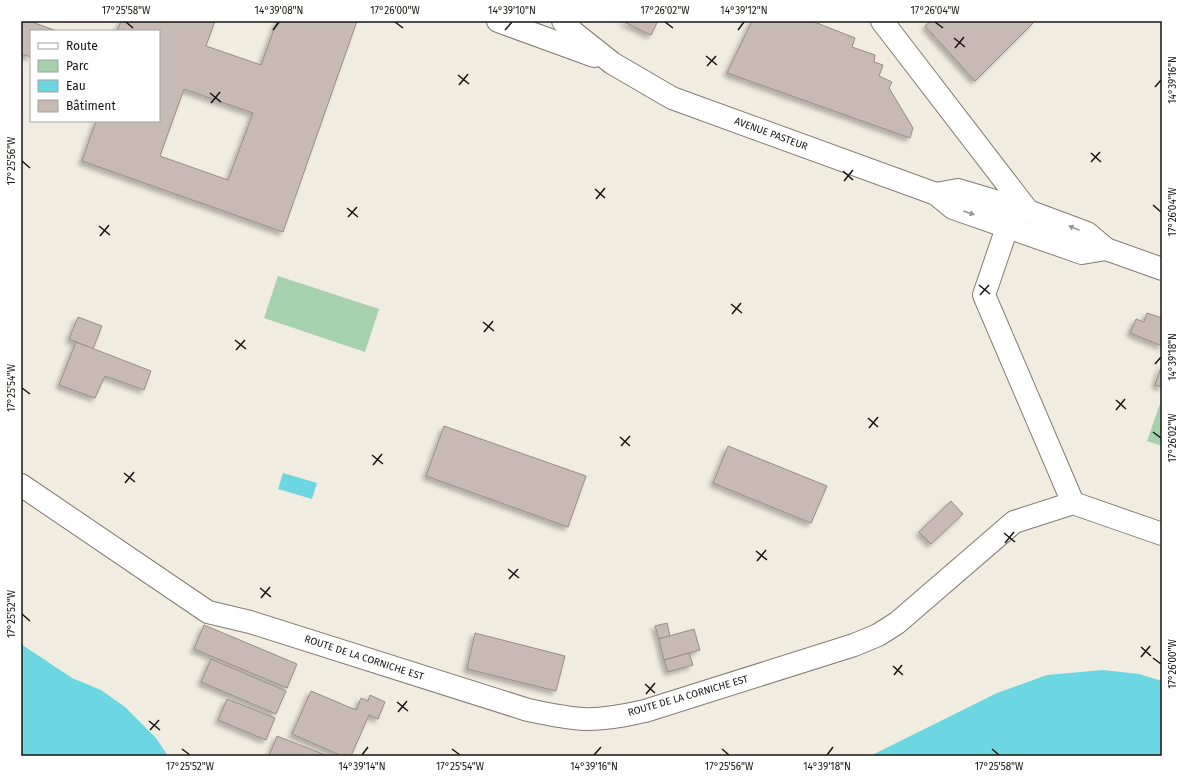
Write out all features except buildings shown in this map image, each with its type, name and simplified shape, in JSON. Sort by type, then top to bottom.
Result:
[{"type":"street","points":[[498,21],[612,63]]},
{"type":"street","points":[[563,21],[573,32],[612,63]]},
{"type":"street","points":[[882,21],[1017,215],[984,295],[1073,503],[1162,534]]},
{"type":"street","name":"AVENUE PASTEUR","points":[[612,63],[672,98],[936,194],[953,208],[1017,215],[1082,252],[1106,249],[1162,269]]},
{"type":"street","name":"ROUTE DE LA CORNICHE EST","points":[[21,485],[208,612],[250,622],[528,710],[556,716],[585,719],[615,717],[645,711],[854,645],[878,635],[897,623],[1014,522],[1073,503]]},
{"type":"green space","points":[[278,276],[379,309],[365,352],[264,318]]},
{"type":"green space","points":[[1162,398],[1162,446],[1147,441]]},
{"type":"water","points":[[283,473],[317,483],[312,499],[278,489]]},
{"type":"water","points":[[21,644],[72,678],[101,690],[125,707],[156,738],[168,756],[21,756]]},
{"type":"water","points":[[1103,670],[1139,674],[1162,681],[1162,756],[870,756],[997,693],[1047,675]]}]
